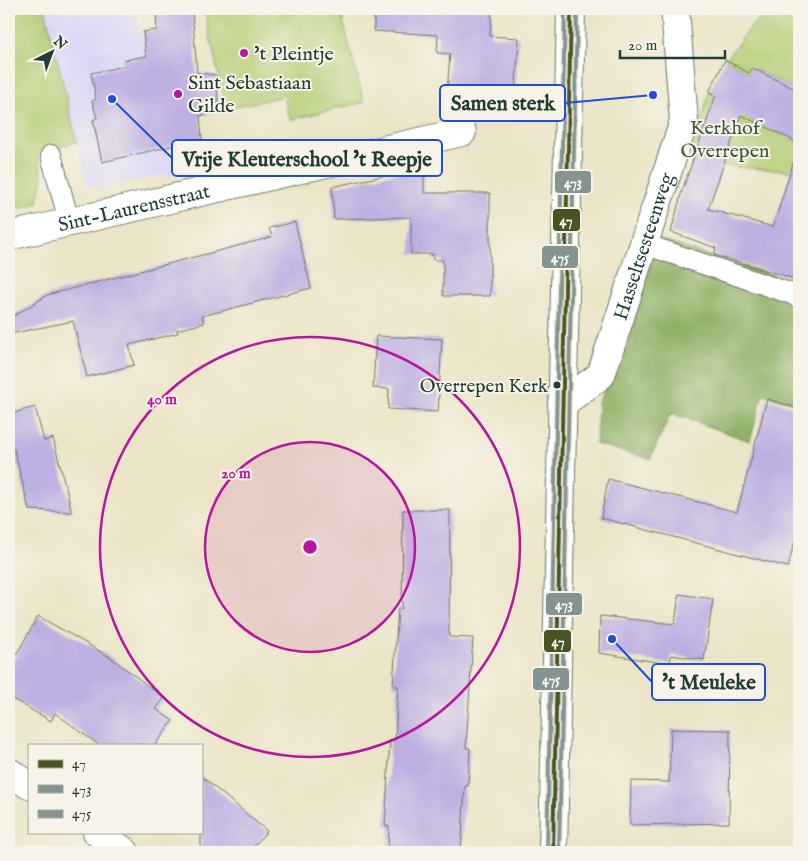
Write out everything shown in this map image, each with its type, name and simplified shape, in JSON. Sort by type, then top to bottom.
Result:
[{"type":"street","points":[[553,852],[570,9]]},
{"type":"street","name":"Hasseltsesteenweg","points":[[562,404],[601,375],[684,121],[675,9]]},
{"type":"street","name":"Sint-Laurensstraat","points":[[9,236],[462,132]]},
{"type":"street","points":[[9,772],[28,784]]},
{"type":"street","points":[[100,834],[124,852]]},
{"type":"lane","points":[[50,155],[69,221]]},
{"type":"lane","points":[[644,244],[799,298]]},
{"type":"shaded area","points":[[45,9],[135,9],[174,173],[105,187],[87,185]]},
{"type":"green space","points":[[9,9],[45,9],[77,142],[37,153],[43,178],[38,203],[9,211]]},
{"type":"green space","points":[[204,9],[340,9],[364,102],[290,120],[284,96],[226,109]]},
{"type":"green space","name":"Kerkhof Overrepen","points":[[765,9],[799,9],[799,91],[752,68],[749,73],[725,60]]},
{"type":"green space","name":"Kerkhof Overrepen","points":[[709,92],[734,104],[732,110],[799,143],[799,172],[725,166],[721,170],[690,161]]},
{"type":"green space","points":[[656,239],[799,283],[799,404],[763,394],[750,441],[671,413],[650,459],[596,444],[598,403],[630,337]]},
{"type":"building","points":[[156,9],[192,9],[197,73],[216,75],[219,111],[200,116],[202,139],[102,162],[93,120],[97,118],[92,101],[96,99],[91,73],[125,66],[124,60],[146,56],[143,32],[157,30]]},
{"type":"building","points":[[374,9],[492,9],[490,36],[519,38],[515,99],[447,92],[450,54],[437,53],[438,35],[374,31]]},
{"type":"building","points":[[725,60],[749,73],[752,68],[799,91],[799,143],[741,115],[708,209],[773,227],[793,163],[799,164],[799,253],[792,278],[714,255],[716,248],[671,232],[682,191],[716,95],[709,92]]},
{"type":"building","points":[[424,167],[424,193],[490,193],[490,296],[443,296],[443,260],[433,260],[433,254],[411,254],[411,217],[334,219],[332,187]]},
{"type":"building","points":[[295,222],[311,288],[202,316],[204,323],[177,330],[178,333],[129,345],[134,365],[87,377],[73,321],[9,334],[9,319],[47,295],[272,237],[269,228]]},
{"type":"building","points":[[376,336],[442,339],[438,412],[388,409],[389,389],[373,388]]},
{"type":"building","points":[[767,399],[799,409],[799,524],[788,567],[601,518],[608,479],[737,512]]},
{"type":"building","points":[[35,407],[44,441],[53,438],[72,512],[29,510],[14,449],[9,450],[9,414]]},
{"type":"building","points":[[403,510],[450,510],[449,637],[473,638],[466,748],[470,748],[468,786],[465,786],[461,852],[388,852],[389,826],[385,826],[390,740],[395,741],[398,686],[393,686],[398,608],[402,609]]},
{"type":"building","points":[[679,594],[713,599],[704,660],[671,655],[670,664],[599,653],[600,616],[675,624]]},
{"type":"building","points":[[38,616],[110,657],[164,698],[156,709],[173,721],[156,744],[98,744],[55,713],[51,721],[9,697],[9,668]]},
{"type":"building","points":[[671,729],[730,730],[729,823],[630,825],[631,781],[669,782]]},
{"type":"building","points":[[202,777],[267,831],[249,852],[201,852]]},
{"type":"transit line","name":"475","points":[[547,852],[565,9]]},
{"type":"transit line","name":"47","points":[[553,852],[571,9]]},
{"type":"transit line","name":"473","points":[[559,852],[577,9]]},
{"type":"place","name":"'t Pleintje","points":[[244,53]]},
{"type":"place","name":"Sint Sebastiaan Gilde","points":[[178,94]]},
{"type":"place","name":"Samen sterk","points":[[653,95]]},
{"type":"place","name":"Vrije Kleuterschool 't Reepje","points":[[112,99]]},
{"type":"place","name":"Overrepen Kerk","points":[[557,385]]},
{"type":"place","name":"'t Meuleke","points":[[612,639]]}]
